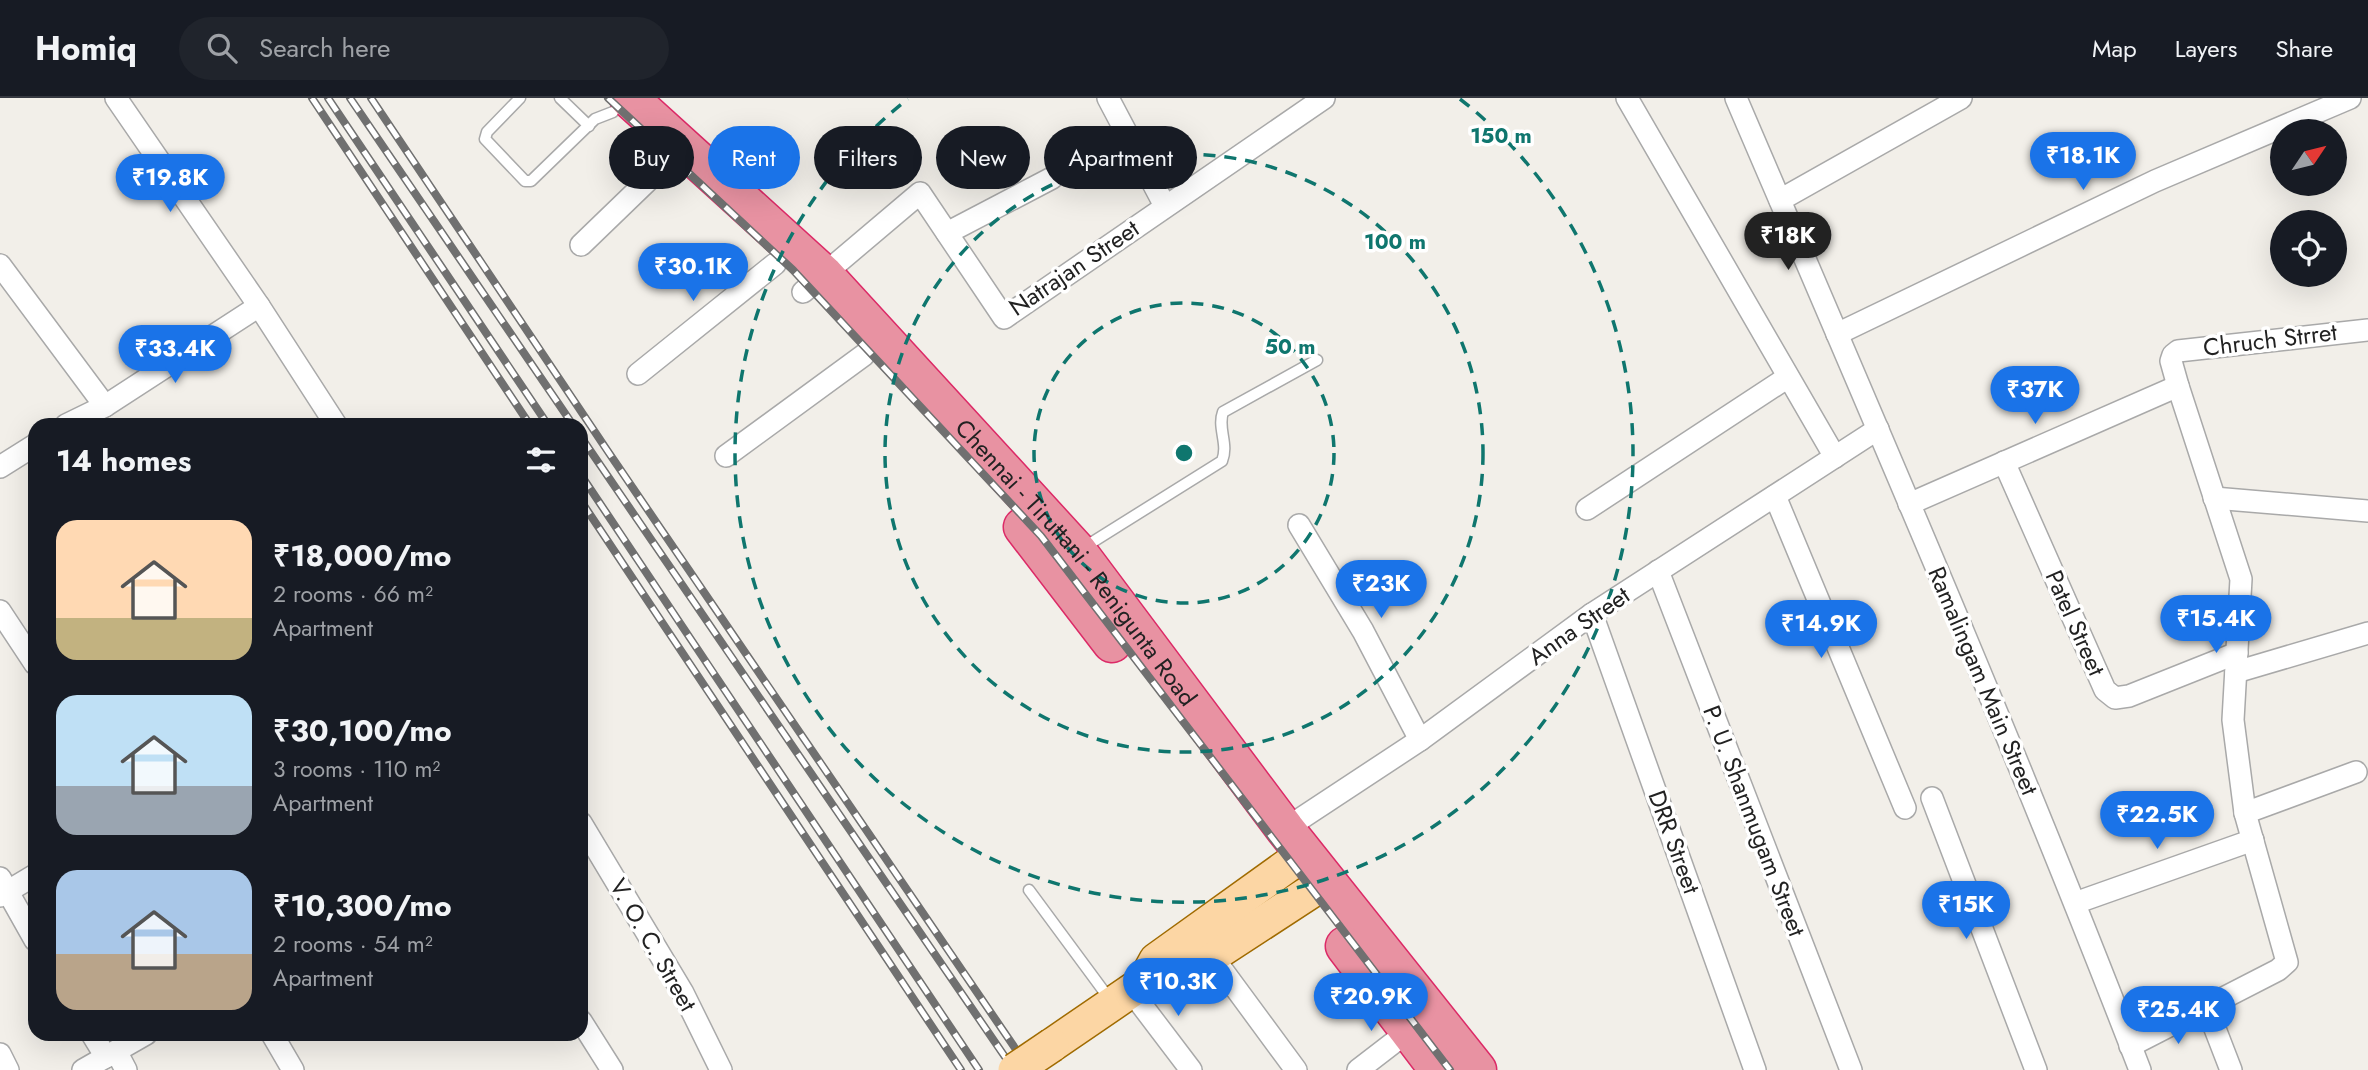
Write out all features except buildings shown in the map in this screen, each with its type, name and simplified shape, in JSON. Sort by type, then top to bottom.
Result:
[{"type":"highway","name":"Chennai - Tiruttani - Renigunta Road","points":[[607,108],[627,126]]},
{"type":"highway","name":"Chennai - Tiruttani - Renigunta Road","points":[[607,108],[813,284],[1065,557],[1442,1054]]},
{"type":"highway","name":"Chennai - Tiruttani - Renigunta Road","points":[[694,188],[775,264],[813,284],[863,355],[1033,537],[1065,557]]},
{"type":"main road","points":[[1129,992],[1168,979],[1212,956],[1301,865]]},
{"type":"main road","points":[[1015,1070],[1129,992],[1156,960],[1301,865]]},
{"type":"street","points":[[116,98],[331,418]]},
{"type":"street","points":[[1108,98],[1165,206],[1313,101]]},
{"type":"street","points":[[1628,98],[1835,457]]},
{"type":"street","points":[[1736,98],[1878,429]]},
{"type":"street","points":[[1780,200],[1961,98]]},
{"type":"street","points":[[1837,334],[2155,181],[2350,98]]},
{"type":"street","points":[[947,233],[1044,182]]},
{"type":"street","points":[[581,245],[639,189]]},
{"type":"street","name":"Natrajan Street","points":[[813,284],[920,193],[1004,318],[1165,206]]},
{"type":"street","points":[[638,374],[775,264]]},
{"type":"street","points":[[0,265],[105,406]]},
{"type":"street","points":[[82,418],[258,306]]},
{"type":"street","name":"Chruch Strret","points":[[2178,386],[2171,361],[2178,351],[2368,330]]},
{"type":"street","points":[[726,456],[863,355]]},
{"type":"street","points":[[1587,509],[1788,377]]},
{"type":"street","points":[[1909,504],[2178,386],[2241,579],[2233,720],[2245,813],[2287,962],[2130,1046],[2140,1070]]},
{"type":"street","name":"Anna Street","points":[[1301,865],[1420,740],[1592,614],[1878,429]]},
{"type":"street","name":"Ramalingam Main Street","points":[[1878,429],[2087,933],[2130,1046]]},
{"type":"street","points":[[0,467],[28,449]]},
{"type":"street","name":"Patel Street","points":[[2004,462],[2105,690],[2115,698],[2236,662],[2368,632]]},
{"type":"street","points":[[1775,496],[1905,808]]},
{"type":"street","points":[[2214,498],[2368,511]]},
{"type":"street","points":[[1299,525],[1363,631],[1420,740]]},
{"type":"street","name":"P. U. Shanmugam Street","points":[[1658,571],[1851,1070]]},
{"type":"street","points":[[0,611],[28,653]]},
{"type":"street","name":"DRR Street","points":[[1592,614],[1755,1070]]},
{"type":"street","points":[[2245,813],[2356,772]]},
{"type":"street","points":[[1932,798],[2036,1070]]},
{"type":"street","name":"V. O. C. Street","points":[[588,835],[683,993],[720,1070]]},
{"type":"street","points":[[2074,903],[2253,840]]},
{"type":"street","points":[[28,878],[2,888],[28,929]]},
{"type":"street","points":[[1212,956],[1296,1070]]},
{"type":"street","points":[[1129,992],[1191,1070]]},
{"type":"street","points":[[2207,1007],[2231,1070]]},
{"type":"street","points":[[588,1032],[612,1070]]},
{"type":"street","points":[[99,1041],[116,1059]]},
{"type":"street","points":[[83,1070],[116,1059],[138,1041]]},
{"type":"street","points":[[276,1041],[293,1070]]},
{"type":"street","points":[[0,1054],[8,1070]]},
{"type":"street","points":[[1357,1070],[1442,1054]]},
{"type":"lane","points":[[520,98],[487,132],[485,139],[525,181],[531,181],[607,108]]},
{"type":"lane","points":[[560,98],[607,108]]},
{"type":"lane","points":[[1065,557],[1222,461],[1226,452],[1220,420],[1223,412],[1317,360]]},
{"type":"lane","points":[[1029,890],[1129,992]]},
{"type":"railway","points":[[312,98],[525,418]]},
{"type":"railway","points":[[328,98],[543,418]]},
{"type":"railway","points":[[350,98],[568,418]]},
{"type":"railway","points":[[371,98],[586,418]]},
{"type":"railway","points":[[608,98],[793,270],[1041,536],[1450,1070]]},
{"type":"railway","points":[[588,422],[1030,1070]]},
{"type":"railway","points":[[588,447],[1014,1070]]},
{"type":"railway","points":[[588,485],[979,1070]]},
{"type":"railway","points":[[588,511],[961,1070]]}]
